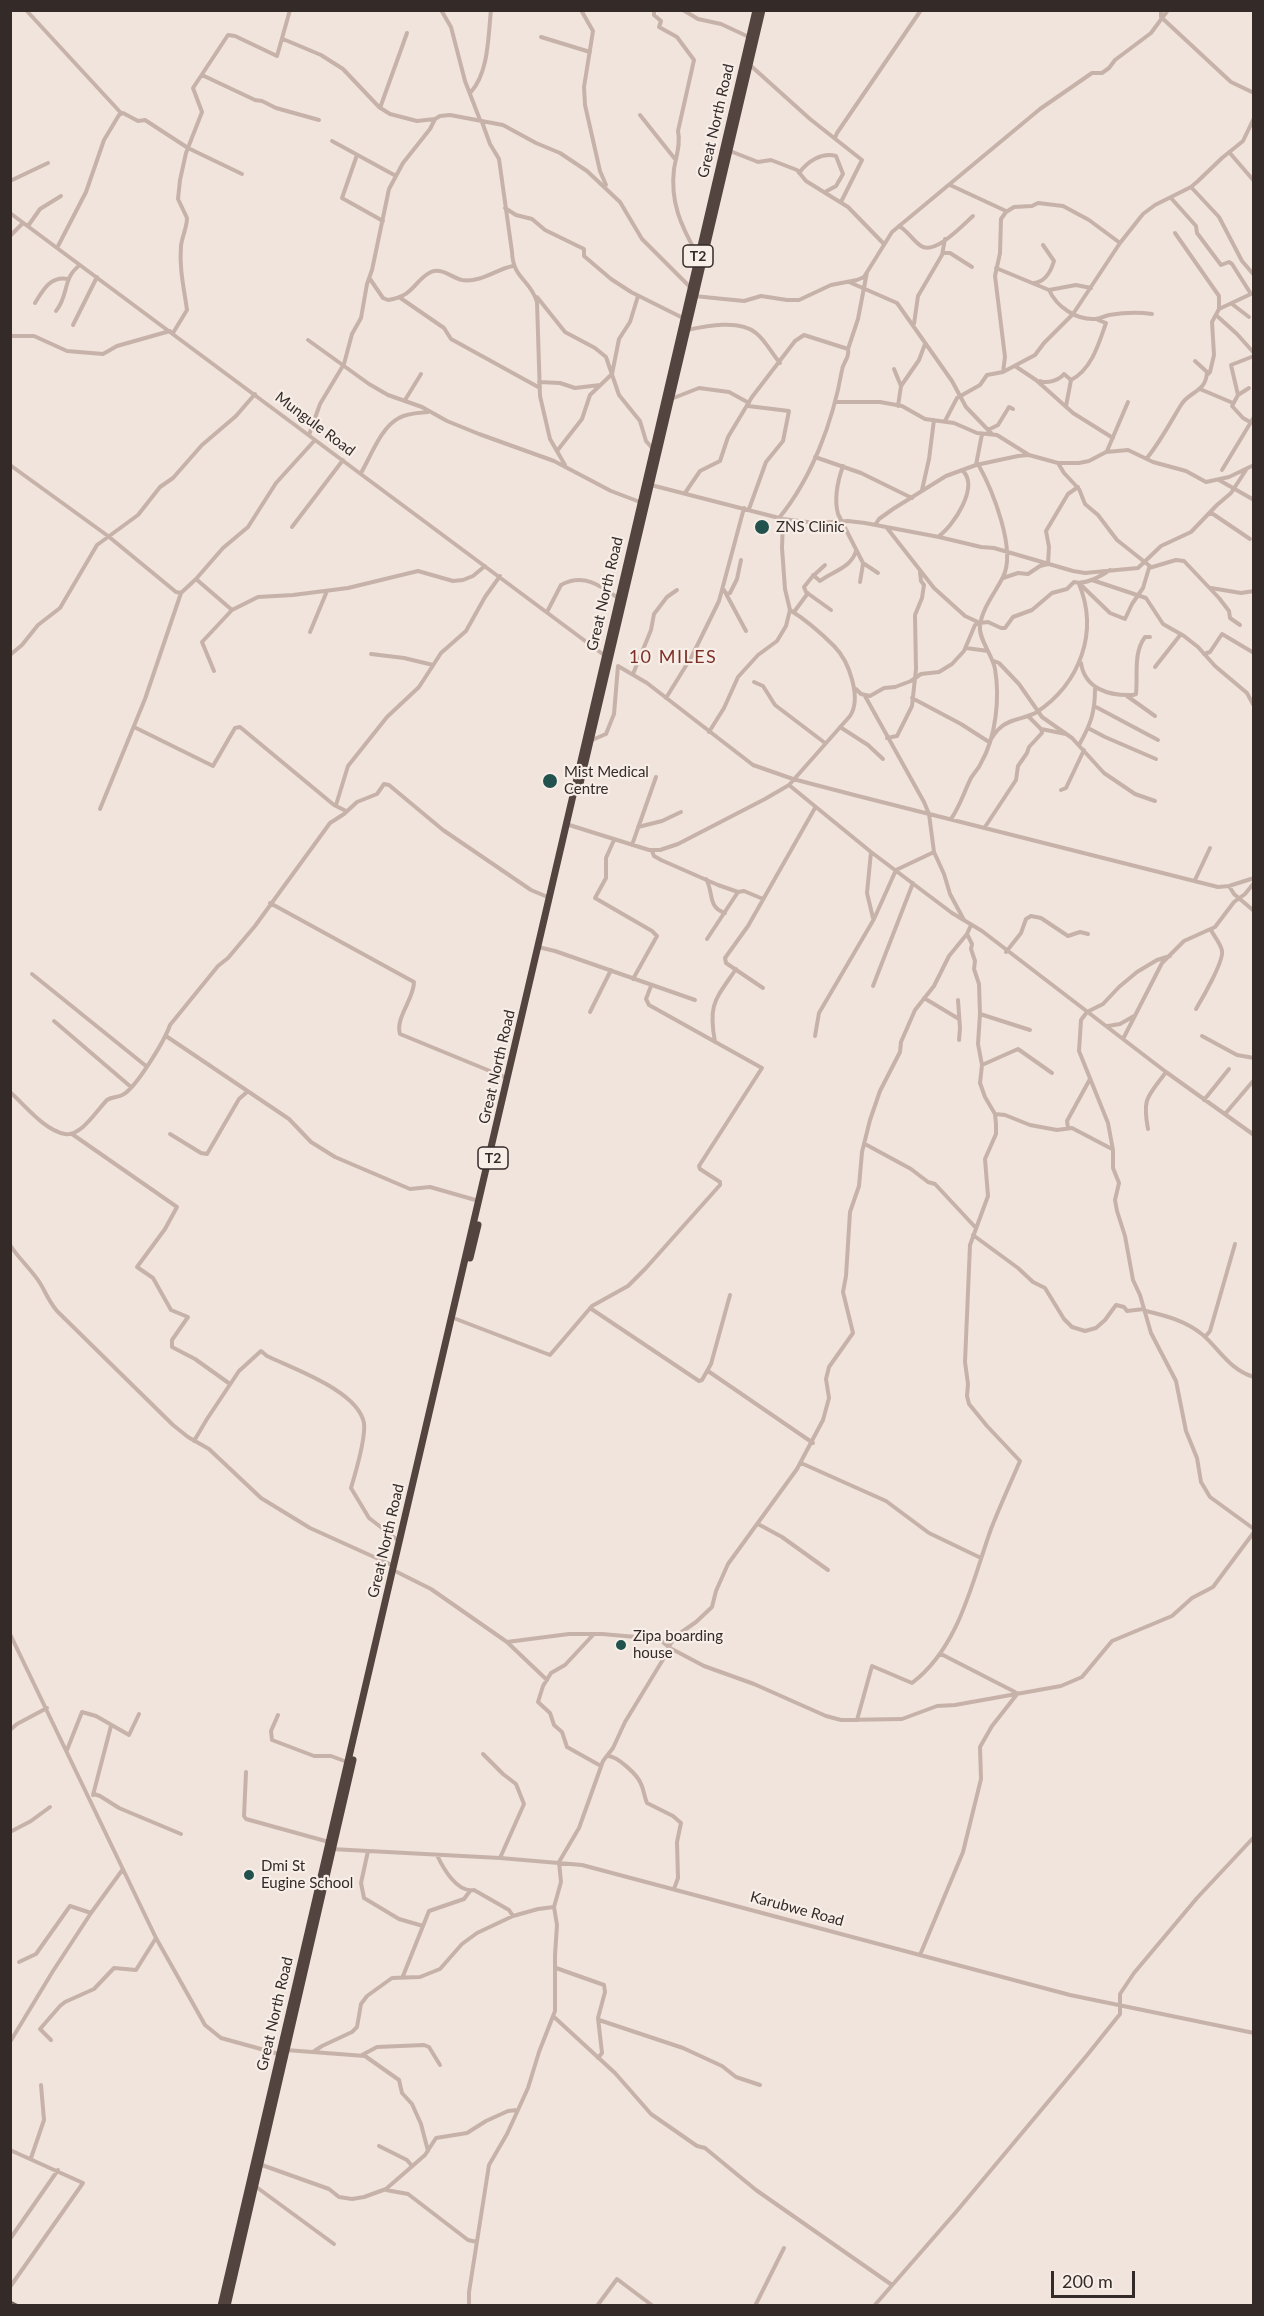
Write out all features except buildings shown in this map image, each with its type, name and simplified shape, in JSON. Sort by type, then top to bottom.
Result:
[{"type":"highway","name":"Great North Road","points":[[330,1846],[348,1762],[456,1318],[604,655],[640,502],[648,484],[653,449],[684,318],[729,151],[749,65],[756,10]]},
{"type":"highway","name":"Great North Road","points":[[227,2306],[282,2050],[479,1201],[550,898],[591,740],[648,484],[671,400],[687,330],[698,256],[762,10]]},
{"type":"highway","name":"Great North Road","points":[[221,2306],[252,2184]]},
{"type":"main road","points":[[10,2302],[16,2306]]},
{"type":"street","points":[[27,10],[121,113],[138,121],[145,120],[188,148],[242,174]]},
{"type":"street","points":[[10,336],[34,336],[67,351],[103,354],[117,346],[171,332],[188,310],[180,272],[181,247],[187,218],[178,199],[180,175],[202,112],[193,88],[228,35],[235,36],[275,57],[283,39],[290,10]]},
{"type":"street","points":[[441,10],[451,27],[465,81],[490,144],[499,159],[513,266],[565,332],[595,348],[606,357],[619,395],[640,421],[646,441],[653,449]]},
{"type":"street","points":[[471,92],[479,78],[487,53],[491,10]]},
{"type":"street","points":[[581,10],[593,27],[584,87],[585,105],[600,171],[608,188]]},
{"type":"street","points":[[654,10],[654,15],[661,21],[659,27],[677,37],[694,60],[678,131],[679,140],[672,189],[674,205],[680,222],[698,256]]},
{"type":"street","points":[[683,10],[698,19],[721,24],[753,38]]},
{"type":"street","points":[[835,138],[921,10]]},
{"type":"street","points":[[1161,10],[1161,17],[1230,82],[1254,93]]},
{"type":"street","points":[[283,39],[321,55],[343,69],[380,108],[390,114],[406,119],[429,121],[450,115],[512,128],[536,143],[560,153],[608,188],[620,202],[642,239],[692,293],[744,301],[766,296],[793,300],[831,285],[860,279],[868,271],[884,243],[899,226],[1040,109],[1092,73],[1102,73],[1109,68],[1115,60],[1150,33],[1168,10]]},
{"type":"street","points":[[380,108],[408,33]]},
{"type":"street","points":[[541,37],[590,52]]},
{"type":"street","points":[[749,65],[862,160],[842,202]]},
{"type":"street","points":[[202,75],[255,100],[319,120]]},
{"type":"street","points":[[57,248],[86,192],[106,136],[121,113]]},
{"type":"street","points":[[640,115],[675,159]]},
{"type":"street","points":[[945,421],[955,405],[955,400],[980,385],[989,374],[1003,372],[1035,355],[1073,315],[1120,243],[1143,214],[1191,187],[1243,141],[1254,118]]},
{"type":"street","points":[[309,435],[320,404],[344,364],[352,334],[361,318],[388,194],[401,167],[435,119]]},
{"type":"street","points":[[332,141],[367,161],[391,171],[396,176]]},
{"type":"street","points":[[729,151],[758,162],[771,160],[799,172],[806,181],[842,202],[884,243]]},
{"type":"street","points":[[1229,152],[1254,181]]},
{"type":"street","points":[[357,154],[342,198],[383,221]]},
{"type":"street","points":[[799,172],[808,163],[824,155],[836,156],[843,174],[837,185],[825,192]]},
{"type":"street","points":[[10,181],[48,164]]},
{"type":"street","points":[[391,171],[401,167]]},
{"type":"street","points":[[950,185],[1006,212]]},
{"type":"street","points":[[1191,187],[1219,217],[1242,261],[1254,275]]},
{"type":"street","points":[[28,226],[40,209],[61,196]]},
{"type":"street","points":[[1170,198],[1196,226],[1197,233],[1221,265],[1229,262],[1232,264],[1252,293],[1219,309]]},
{"type":"street","points":[[1003,372],[1005,357],[999,319],[996,268],[1000,253],[1001,219],[1006,212],[1014,207],[1032,206],[1038,203],[1063,206],[1089,220],[1120,243]]},
{"type":"street","points":[[505,208],[532,219],[540,227],[584,249],[586,258],[611,279],[638,296],[684,318]]},
{"type":"street","name":"Mungule Road","points":[[10,213],[604,655]]},
{"type":"street","points":[[899,226],[925,248],[936,247],[973,216]]},
{"type":"street","points":[[10,236],[23,223]]},
{"type":"street","points":[[1147,458],[1182,404],[1200,389],[1210,372],[1214,355],[1212,322],[1219,309],[1219,296],[1175,233]]},
{"type":"street","points":[[913,325],[919,292],[942,253],[945,239]]},
{"type":"street","points":[[1033,283],[1041,282],[1048,275],[1054,261],[1043,245]]},
{"type":"street","points":[[942,253],[950,253],[972,267]]},
{"type":"street","points":[[56,311],[61,305],[72,271],[80,265]]},
{"type":"street","points":[[370,279],[385,300],[411,291],[431,272],[444,272],[462,280],[487,276],[513,266]]},
{"type":"street","points":[[996,268],[1049,290],[1076,285],[1091,288]]},
{"type":"street","points":[[868,271],[848,349],[849,353],[815,458],[781,518],[785,589],[792,611],[836,649],[855,688],[865,696],[915,785],[929,814],[933,852],[944,874],[950,894],[964,920]]},
{"type":"street","points":[[73,325],[97,277]]},
{"type":"street","points":[[35,303],[51,282],[61,278],[68,279]]},
{"type":"street","points":[[848,282],[893,301],[913,325],[952,381],[971,414],[990,432],[1011,442],[1029,455],[1058,463],[1078,463],[1089,461],[1117,449],[1128,450],[1186,471],[1206,482],[1246,470]]},
{"type":"street","points":[[1049,290],[1055,300],[1073,315],[1106,323],[1102,339],[1085,368],[1071,380],[1066,406]]},
{"type":"street","points":[[557,451],[582,418],[588,399],[612,374],[621,335],[630,322],[638,296]]},
{"type":"street","points":[[399,297],[444,328],[452,339],[540,388]]},
{"type":"street","points":[[536,297],[540,388],[548,430],[566,466]]},
{"type":"street","points":[[1232,303],[1249,317]]},
{"type":"street","points":[[1095,319],[1114,315],[1152,314]]},
{"type":"street","points":[[1216,315],[1237,334],[1254,355],[1232,365],[1238,395]]},
{"type":"street","points":[[687,330],[704,326],[737,326],[749,329],[759,336],[780,363]]},
{"type":"street","points":[[685,493],[700,471],[720,462],[728,437],[748,404],[792,344],[804,335],[848,349]]},
{"type":"street","points":[[308,340],[381,392],[405,400],[479,434],[566,466],[611,491],[640,502]]},
{"type":"street","points":[[897,406],[901,386],[919,360],[925,344]]},
{"type":"street","points":[[1195,361],[1206,371],[1207,375]]},
{"type":"street","points":[[1015,366],[1036,380],[1066,406],[1113,438]]},
{"type":"street","points":[[894,369],[901,386]]},
{"type":"street","points":[[405,400],[421,374]]},
{"type":"street","points":[[1036,380],[1046,382],[1060,378],[1064,374],[1071,380]]},
{"type":"street","points":[[539,382],[560,383],[577,388],[600,385]]},
{"type":"street","points":[[666,698],[692,656],[725,592],[746,508],[766,462],[783,441],[789,411],[748,404],[729,392],[699,388],[671,400]]},
{"type":"street","points":[[1249,388],[1238,395],[1233,408],[1250,422]]},
{"type":"street","points":[[1200,389],[1233,403]]},
{"type":"street","points":[[10,655],[22,645],[32,630],[60,608],[91,553],[108,536],[138,515],[160,487],[173,478],[202,445],[236,416],[255,394]]},
{"type":"street","points":[[834,402],[872,402],[904,407],[925,419],[945,421],[982,434],[990,432],[998,425],[1009,407],[1012,408]]},
{"type":"street","points":[[1106,452],[1128,402]]},
{"type":"street","points":[[361,473],[376,442],[391,423],[401,417],[428,411]]},
{"type":"street","points":[[1222,470],[1254,417]]},
{"type":"street","points":[[922,491],[934,420]]},
{"type":"street","points":[[951,819],[981,763],[989,742],[997,699],[994,661],[979,630],[987,604],[1003,578],[1008,552],[993,492],[977,464],[982,434]]},
{"type":"street","points":[[100,809],[134,727],[181,593],[223,548],[248,528],[276,483],[315,440]]},
{"type":"street","points":[[875,525],[879,519],[946,476],[977,464],[1029,455]]},
{"type":"street","points":[[815,458],[861,473],[913,498]]},
{"type":"street","points":[[292,527],[343,460]]},
{"type":"street","points":[[1058,463],[1078,488],[1085,504],[1098,515],[1117,540],[1151,567]]},
{"type":"street","points":[[10,465],[108,536],[159,579],[181,593]]},
{"type":"street","points":[[648,484],[781,518],[815,523],[848,521],[875,525],[1008,552],[1085,573],[1134,569],[1165,543],[1191,532],[1233,490],[1248,466],[1254,465]]},
{"type":"street","points":[[843,466],[838,482],[836,506],[841,522],[863,563],[878,573]]},
{"type":"street","points":[[939,537],[949,526],[967,497],[969,488],[966,473],[960,471]]},
{"type":"street","points":[[1218,480],[1254,500]]},
{"type":"street","points":[[1048,564],[1049,547],[1046,531],[1068,494],[1078,488]]},
{"type":"street","points":[[1207,515],[1214,514],[1250,539]]},
{"type":"street","points":[[886,528],[938,592],[965,616],[980,623]]},
{"type":"street","points":[[813,575],[820,581],[828,574],[840,570],[852,560],[856,551]]},
{"type":"street","points":[[725,592],[730,593],[737,579],[741,560]]},
{"type":"street","points":[[865,696],[914,679],[921,674],[939,672],[952,664],[966,648],[975,625],[988,622],[1005,628],[1013,616],[1032,609],[1052,592],[1067,589],[1074,582],[1110,613],[1121,619],[1126,618],[1132,604],[1139,596],[1147,570],[1176,560],[1184,561],[1227,607],[1230,618],[1240,625]]},
{"type":"street","points":[[860,582],[863,563]]},
{"type":"street","points":[[1003,578],[1018,573],[1028,574],[1048,564]]},
{"type":"street","points":[[825,565],[804,587],[808,593],[831,610]]},
{"type":"street","points":[[214,671],[202,642],[232,610],[258,597],[348,588],[418,571],[453,581],[464,580],[485,566]]},
{"type":"street","points":[[1079,584],[1112,569]]},
{"type":"street","points":[[894,750],[897,736],[910,712],[916,669],[915,615],[922,598],[924,585],[920,572]]},
{"type":"street","points":[[1085,573],[1089,580],[1149,601],[1163,624],[1181,634],[1204,654],[1247,693],[1254,705]]},
{"type":"street","points":[[336,806],[348,766],[387,717],[419,687],[441,653],[466,631],[500,576]]},
{"type":"street","points":[[196,579],[232,610]]},
{"type":"street","points":[[547,612],[561,585],[576,580],[583,579],[596,583],[618,598]]},
{"type":"street","points":[[989,742],[1001,726],[1029,717],[1038,711],[1071,680],[1081,663],[1088,631],[1083,594],[1079,584]]},
{"type":"street","points":[[1208,587],[1241,593],[1254,591]]},
{"type":"street","points":[[633,674],[652,626],[654,614],[662,602],[677,590]]},
{"type":"street","points":[[310,632],[327,591]]},
{"type":"street","points":[[725,592],[746,631]]},
{"type":"street","points":[[709,732],[724,708],[738,677],[781,635],[792,611],[808,593]]},
{"type":"street","points":[[1155,667],[1181,634]]},
{"type":"street","points":[[1204,654],[1210,652],[1222,634],[1254,652]]},
{"type":"street","points":[[1081,663],[1085,678],[1095,689],[1127,695],[1136,694],[1138,673],[1136,667],[1140,645],[1145,637],[1150,637]]},
{"type":"street","points":[[966,648],[988,651]]},
{"type":"street","points":[[371,654],[404,658],[433,665]]},
{"type":"street","points":[[994,661],[999,663],[1019,684],[1041,717],[1067,734],[1108,776],[1135,794],[1155,801]]},
{"type":"street","points":[[591,740],[606,734],[614,714],[618,666],[666,698],[753,765],[793,779],[1218,887],[1254,878]]},
{"type":"street","points":[[754,682],[763,686],[775,705],[825,743]]},
{"type":"street","points":[[568,824],[652,851],[678,844],[789,784],[853,711],[855,688]]},
{"type":"street","points":[[1079,745],[1096,707],[1095,689]]},
{"type":"street","points":[[1127,695],[1155,716]]},
{"type":"street","points":[[912,698],[989,742]]},
{"type":"street","points":[[1096,707],[1158,740]]},
{"type":"street","points":[[1029,717],[1041,729],[1067,734]]},
{"type":"street","points":[[134,727],[213,766],[235,728],[240,727],[336,806],[346,811]]},
{"type":"street","points":[[840,727],[868,745],[884,759]]},
{"type":"street","points":[[1088,728],[1156,759]]},
{"type":"street","points":[[984,827],[1016,780],[1018,765],[1029,747],[1042,733],[1041,729]]},
{"type":"street","points":[[887,738],[897,736]]},
{"type":"street","points":[[1061,790],[1066,788],[1084,750]]},
{"type":"street","points":[[632,845],[656,777]]},
{"type":"street","points":[[71,1134],[87,1123],[107,1101],[115,1096],[123,1095],[131,1087],[166,1036],[170,1025],[248,934],[330,822],[357,802],[377,794],[384,784],[389,784],[443,830],[531,890],[550,898]]},
{"type":"street","points":[[789,784],[870,852],[1254,1135]]},
{"type":"street","points":[[763,988],[726,963],[726,956],[748,926],[815,808]]},
{"type":"street","points":[[638,827],[662,821],[681,812]]},
{"type":"street","points":[[614,840],[606,858],[606,878],[595,898],[657,936],[633,979]]},
{"type":"street","points":[[1195,880],[1210,848]]},
{"type":"street","points":[[652,851],[656,858],[738,892],[744,891],[763,899]]},
{"type":"street","points":[[870,852],[867,893],[874,919]]},
{"type":"street","points":[[815,1035],[817,1017],[874,919],[896,870],[933,852]]},
{"type":"street","points":[[705,879],[709,884],[710,900],[715,908],[725,913]]},
{"type":"street","points":[[873,986],[913,883]]},
{"type":"street","points":[[1123,1039],[1159,968],[1188,938],[1211,930],[1218,924],[1234,902],[1254,883]]},
{"type":"street","points":[[1229,886],[1234,894],[1254,911]]},
{"type":"street","points":[[707,939],[738,892]]},
{"type":"street","points":[[1234,894],[1234,902]]},
{"type":"street","points":[[270,903],[414,982],[414,989],[400,1025],[400,1034],[508,1078]]},
{"type":"street","points":[[1006,952],[1021,933],[1026,919],[1031,916],[1041,918],[1068,936],[1080,932],[1088,934]]},
{"type":"street","points":[[469,2306],[489,2165],[507,2134],[528,2088],[538,2052],[555,2011],[557,1925],[554,1907],[561,1882],[559,1862],[579,1828],[601,1766],[669,1647],[676,1636],[710,1611],[728,1564],[791,1480],[813,1443],[826,1411],[829,1394],[826,1379],[830,1367],[853,1333],[843,1295],[850,1212],[859,1186],[861,1157],[870,1120],[880,1091],[900,1052],[901,1042],[915,1010],[934,986],[949,956],[967,934],[971,925]]},
{"type":"street","points":[[1196,1009],[1222,957],[1221,948],[1211,930]]},
{"type":"street","points":[[857,1720],[872,1666],[912,1683],[940,1654],[971,1591],[981,1558],[1020,1461],[969,1404],[967,1395],[965,1362],[969,1256],[973,1235],[986,1206],[988,1196],[986,1155],[996,1134],[995,1114],[980,1083],[982,1065],[978,1044],[979,984],[967,934]]},
{"type":"street","points":[[540,948],[695,1000]]},
{"type":"street","points":[[507,1642],[569,1634],[659,1639],[704,1666],[761,1686],[826,1716],[841,1720],[902,1719],[937,1706],[955,1705],[1017,1692],[1061,1686],[1082,1677],[1112,1641],[1172,1616],[1188,1600],[1213,1587],[1254,1531],[1203,1489],[1197,1458],[1186,1431],[1176,1380],[1151,1333],[1133,1280],[1125,1236],[1115,1200],[1119,1183],[1113,1168],[1113,1150],[1108,1124],[1079,1051],[1081,1020],[1087,1012],[1103,1004],[1114,991],[1137,972],[1157,960],[1170,956]]},
{"type":"street","points":[[715,1042],[712,1009],[723,987],[736,969]]},
{"type":"street","points":[[590,1012],[611,970]]},
{"type":"street","points":[[32,974],[146,1066]]},
{"type":"street","points":[[456,1318],[550,1355],[590,1308],[631,1283],[720,1185],[720,1182],[699,1166],[762,1069],[647,1003],[646,999],[651,986]]},
{"type":"street","points":[[924,998],[959,1018]]},
{"type":"street","points":[[958,1000],[959,1040]]},
{"type":"street","points":[[980,1014],[1030,1030]]},
{"type":"street","points":[[1107,1027],[1120,1024],[1134,1016]]},
{"type":"street","points":[[54,1021],[131,1087]]},
{"type":"street","points":[[1202,1035],[1237,1055],[1254,1058]]},
{"type":"street","points":[[166,1036],[289,1119],[311,1142],[340,1160],[410,1189],[430,1187],[479,1201]]},
{"type":"street","points":[[982,1065],[1018,1049],[1052,1073]]},
{"type":"street","points":[[1204,1100],[1229,1069]]},
{"type":"street","points":[[1148,1128],[1144,1108],[1145,1100],[1166,1072]]},
{"type":"street","points":[[1068,1128],[1067,1120],[1090,1079]]},
{"type":"street","points":[[1225,1114],[1254,1080]]},
{"type":"street","points":[[10,1092],[34,1115],[58,1131],[71,1134],[177,1207],[165,1229],[137,1267],[153,1278],[171,1310],[188,1317],[172,1340],[172,1347],[195,1359],[230,1384]]},
{"type":"street","points":[[170,1134],[201,1153],[207,1154],[239,1099],[247,1092]]},
{"type":"street","points":[[995,1114],[1005,1115],[1030,1125],[1057,1130],[1075,1129],[1113,1150]]},
{"type":"street","points":[[865,1144],[911,1168],[928,1182],[935,1184],[976,1228]]},
{"type":"street","points":[[973,1235],[1036,1284],[1045,1288],[1064,1319],[1072,1327],[1084,1330],[1096,1328],[1116,1305],[1124,1307],[1127,1311],[1145,1310],[1180,1320],[1204,1337],[1233,1368],[1254,1377]]},
{"type":"street","points":[[1204,1337],[1210,1331],[1235,1244]]},
{"type":"street","points":[[10,1245],[40,1283],[47,1299],[57,1311],[168,1419],[194,1441],[210,1449],[245,1485],[310,1528],[395,1569],[430,1589],[507,1642],[547,1680]]},
{"type":"street","points":[[590,1308],[699,1381],[708,1371],[730,1295]]},
{"type":"street","points":[[194,1441],[230,1384],[243,1367],[261,1351],[351,1400],[360,1413],[364,1430],[351,1488],[369,1518],[391,1537],[400,1541]]},
{"type":"street","points":[[708,1371],[813,1443]]},
{"type":"street","points":[[801,1463],[886,1501],[929,1533],[981,1558]]},
{"type":"street","points":[[758,1524],[782,1537],[828,1570]]},
{"type":"street","points":[[10,1634],[156,1938],[184,1990],[210,2031],[228,2041],[282,2050],[368,2058],[400,2082],[402,2093],[413,2106],[428,2151]]},
{"type":"street","points":[[594,1635],[547,1680],[538,1702],[550,1713],[554,1725],[562,1732],[566,1745],[601,1766]]},
{"type":"street","points":[[940,1654],[1017,1692]]},
{"type":"street","points":[[921,1954],[963,1852],[981,1779],[980,1747],[1017,1692]]},
{"type":"street","points":[[10,1730],[47,1708]]},
{"type":"street","points":[[67,1750],[82,1712],[96,1716],[130,1735],[139,1714]]},
{"type":"street","points":[[278,1715],[271,1731],[272,1740],[314,1755],[331,1756],[348,1762]]},
{"type":"street","points":[[91,1800],[111,1726]]},
{"type":"street","points":[[483,1754],[516,1784],[524,1804],[500,1858]]},
{"type":"street","points":[[606,1757],[613,1756],[619,1760],[640,1781],[647,1803],[673,1816],[681,1823],[677,1842],[678,1878],[674,1889]]},
{"type":"street","name":"Karubwe Road","points":[[246,1772],[244,1816],[246,1819],[330,1846],[369,1851],[559,1862],[615,1872],[1070,1995],[1254,2033]]},
{"type":"street","points":[[94,1794],[119,1808],[180,1834]]},
{"type":"street","points":[[10,1832],[31,1821],[50,1807]]},
{"type":"street","points":[[874,2306],[1088,2054],[1120,2014],[1120,1994],[1134,1973],[1197,1898],[1254,1837]]},
{"type":"street","points":[[369,1851],[361,1883],[364,1898],[399,1919],[423,1926]]},
{"type":"street","points":[[437,1855],[444,1869],[462,1888],[470,1892],[474,1890],[509,1910],[513,1916]]},
{"type":"street","points":[[10,2042],[53,1971],[123,1869]]},
{"type":"street","points":[[403,1976],[429,1911],[465,1899],[470,1892]]},
{"type":"street","points":[[20,1962],[36,1954],[70,1906],[91,1913]]},
{"type":"street","points":[[313,2052],[352,2032],[357,2027],[362,2004],[367,1996],[392,1978],[420,1977],[443,1967],[462,1944],[477,1933],[513,1916],[554,1907]]},
{"type":"street","points":[[51,2040],[40,2029],[60,2006],[94,1989],[114,1968],[136,1970],[156,1938]]},
{"type":"street","points":[[556,1968],[604,1985],[605,1992],[598,2014],[602,2053],[598,2058]]},
{"type":"street","points":[[553,2016],[640,2099],[651,2114],[697,2146],[705,2148],[756,2190],[892,2285]]},
{"type":"street","points":[[599,2020],[683,2048],[722,2066],[736,2077],[760,2085]]},
{"type":"street","points":[[361,2056],[377,2047],[424,2044],[429,2047],[440,2065]]},
{"type":"street","points":[[31,2158],[44,2120],[41,2085]]},
{"type":"street","points":[[257,2161],[329,2189],[341,2198],[359,2198],[390,2187],[428,2151],[433,2141],[439,2137],[467,2133],[486,2121],[508,2111],[517,2110]]},
{"type":"street","points":[[422,2132],[433,2141]]},
{"type":"street","points":[[379,2146],[407,2160],[412,2166]]},
{"type":"street","points":[[10,2150],[83,2183],[10,2287]]},
{"type":"street","points":[[12,2235],[58,2170]]},
{"type":"street","points":[[252,2184],[334,2244]]},
{"type":"street","points":[[383,2191],[408,2193],[468,2240],[477,2242]]},
{"type":"street","points":[[754,2306],[784,2248]]},
{"type":"street","points":[[597,2306],[617,2279],[653,2306]]},
{"type":"place","name":"ZNS Clinic","points":[[762,527]]},
{"type":"place","name":"Mist Medical Centre","points":[[550,781]]},
{"type":"place","name":"Zipa boarding house","points":[[621,1645]]},
{"type":"place","name":"Dmi St Eugine School","points":[[249,1875]]},
{"type":"district","name":"10 MILES","points":[[673,657]]}]
